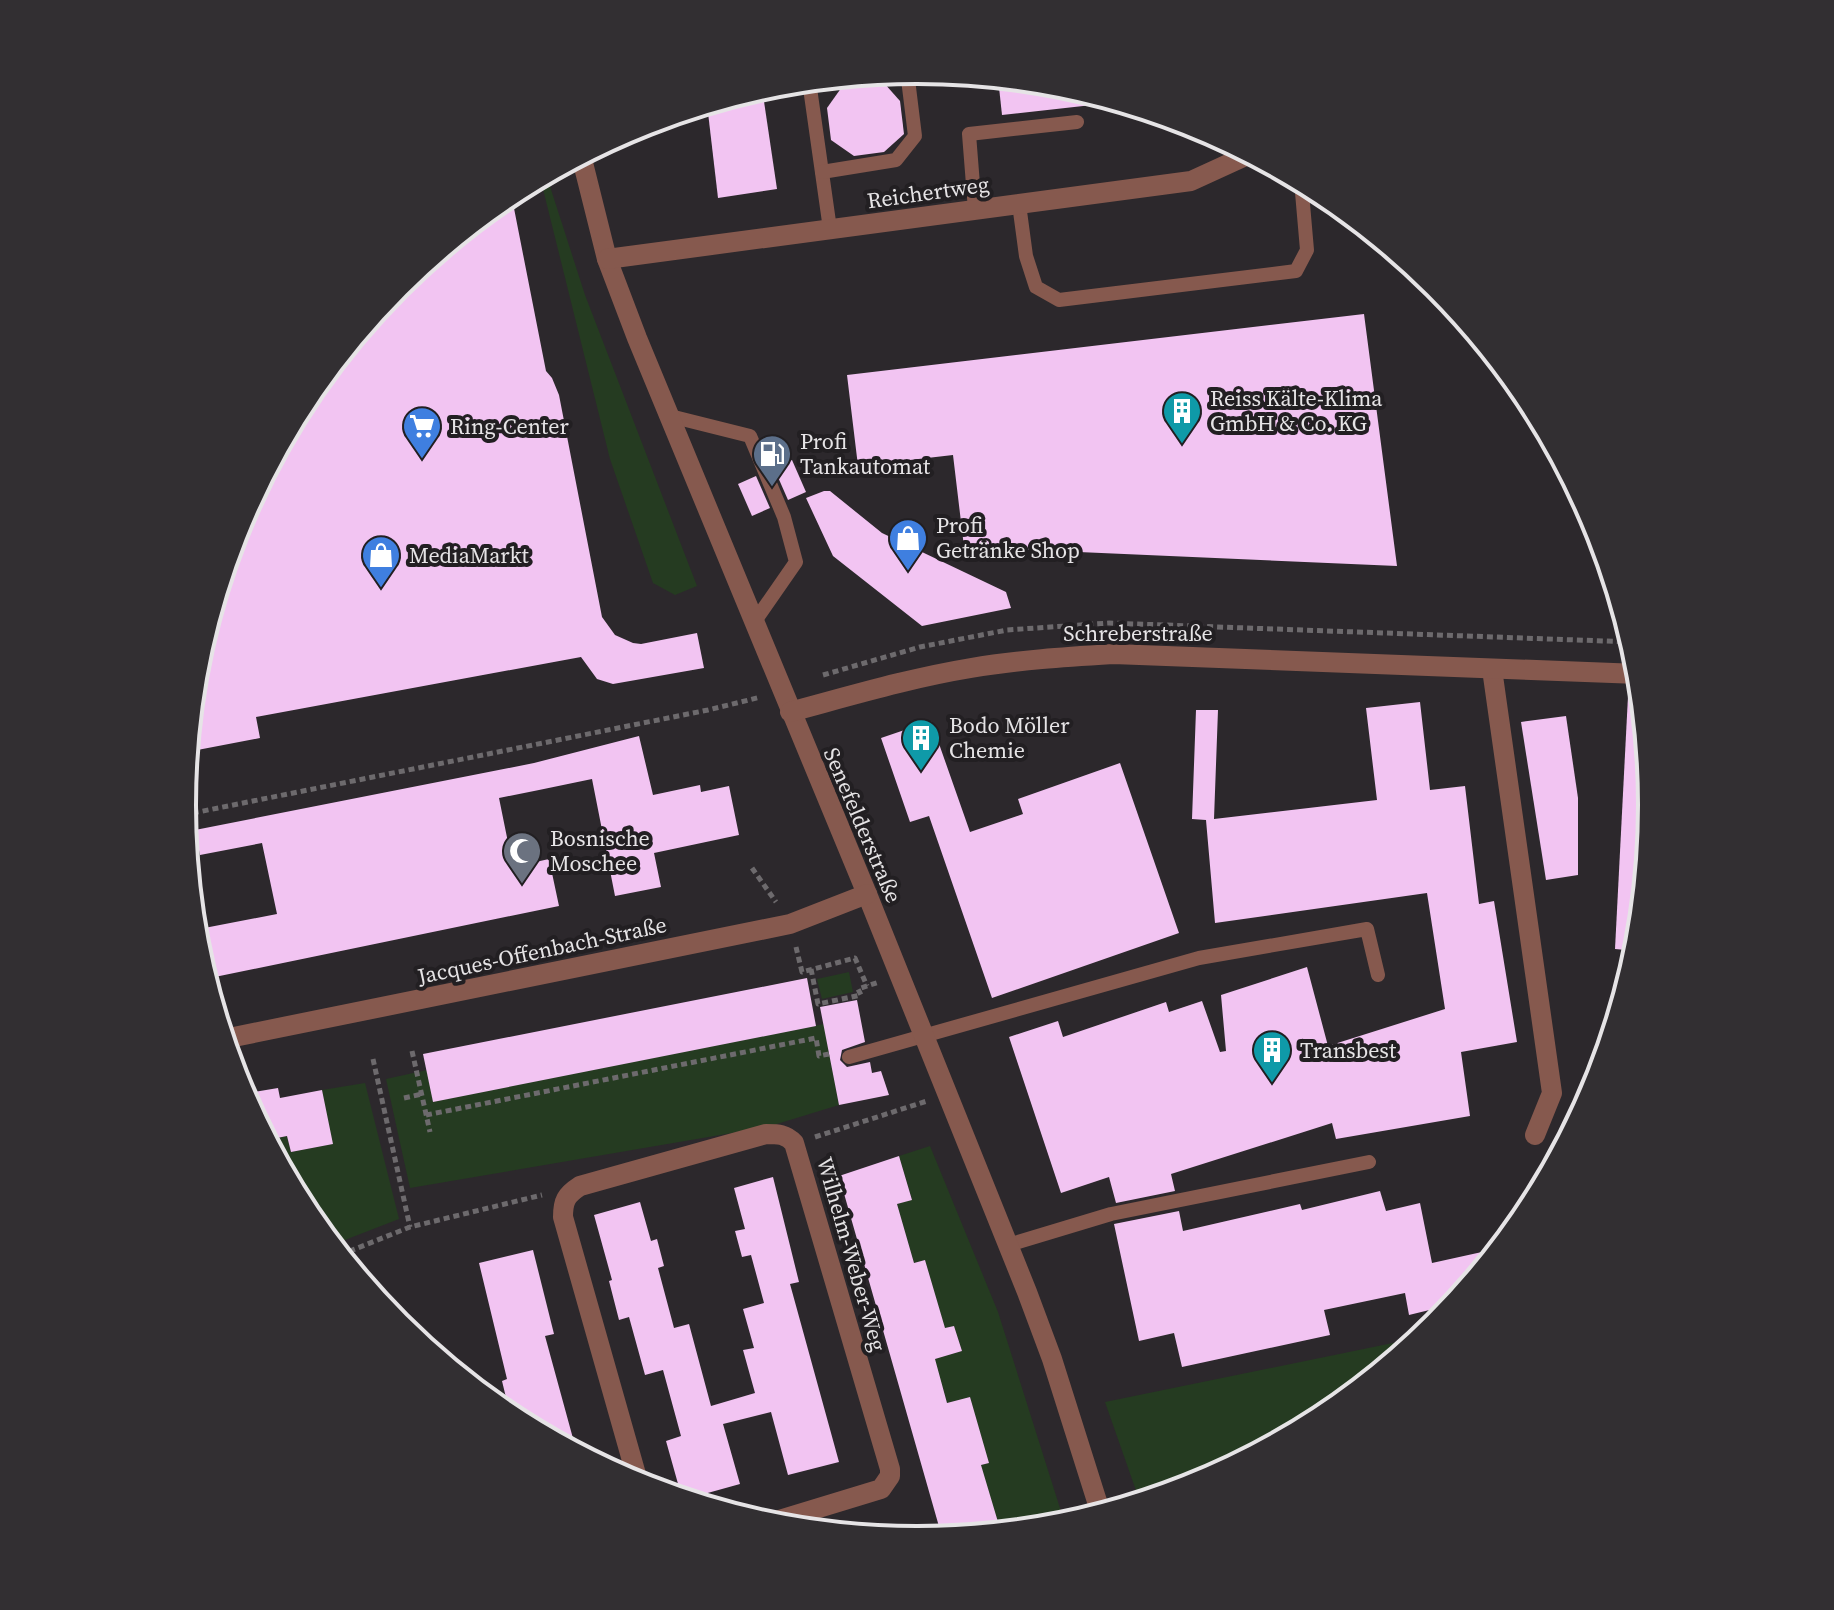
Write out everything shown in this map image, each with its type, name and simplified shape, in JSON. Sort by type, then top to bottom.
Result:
[{"type":"street","name":"Reichertweg","points":[[607,259],[1191,181],[1238,159]]},
{"type":"street","name":"Senefelderstraße","points":[[584,166],[607,259],[666,415],[755,621],[781,692],[867,894],[1008,1245],[1052,1359],[1097,1503]]},
{"type":"street","name":"Schreberstraße","points":[[790,712],[889,685],[970,668],[1047,658],[1113,654],[1626,674]]},
{"type":"street","points":[[1492,669],[1552,1093],[1535,1135]]},
{"type":"street","name":"Jacques-Offenbach-Straße","points":[[234,1037],[790,924],[867,894]]},
{"type":"street","name":"Wilhelm-Weber-Weg","points":[[580,1186],[766,1134],[780,1134],[794,1143],[890,1469],[890,1476],[881,1489],[795,1515]]},
{"type":"street","points":[[580,1186],[569,1193],[563,1202],[563,1217],[634,1468]]},
{"type":"lane","points":[[822,172],[896,160],[915,136],[909,84]]},
{"type":"lane","points":[[811,92],[830,229]]},
{"type":"lane","points":[[975,210],[969,134],[1077,122]]},
{"type":"lane","points":[[1019,204],[1026,256],[1036,287],[1059,300],[1296,271],[1307,250],[1302,196]]},
{"type":"lane","points":[[666,415],[750,436],[784,517],[796,562],[755,621]]},
{"type":"lane","points":[[849,1057],[1199,958],[1367,929],[1378,975]]},
{"type":"lane","points":[[1008,1245],[1111,1214],[1369,1162]]},
{"type":"path","points":[[196,812],[708,710],[781,692]]},
{"type":"path","points":[[752,868],[771,896]]},
{"type":"path","points":[[794,940],[802,972],[811,969],[855,958],[867,986],[858,989],[861,995],[818,1004],[811,969]]},
{"type":"path","points":[[426,1115],[816,1038],[819,1056],[834,1054],[849,1057]]},
{"type":"path","points":[[412,1051],[430,1132]]},
{"type":"path","points":[[373,1059],[410,1227]]},
{"type":"path","points":[[404,1098],[422,1094]]},
{"type":"path","points":[[794,1143],[947,1095]]},
{"type":"path","points":[[351,1251],[410,1227],[580,1186]]},
{"type":"green space","points":[[550,185],[585,295],[697,586],[675,595],[653,583],[610,459],[543,189]]},
{"type":"green space","points":[[849,972],[853,992],[822,999],[817,979]]},
{"type":"green space","points":[[824,1024],[839,1105],[767,1127],[410,1188],[386,1079],[427,1070],[433,1101]]},
{"type":"green space","points":[[365,1083],[399,1219],[343,1241],[278,1138],[287,1136],[291,1152],[332,1144],[322,1090]]},
{"type":"green space","points":[[930,1146],[998,1312],[1061,1511],[983,1522],[979,1466],[988,1463],[970,1397],[947,1403],[943,1387],[932,1390],[924,1362],[962,1351],[954,1326],[915,1337],[935,1295],[925,1260],[914,1263],[897,1204],[912,1199],[899,1156]]},
{"type":"green space","points":[[1397,1342],[1356,1377],[1277,1429],[1236,1452],[1136,1492],[1105,1402]]},
{"type":"building","points":[[886,85],[900,101],[904,134],[884,152],[854,156],[831,140],[827,108],[841,88]]},
{"type":"building","points":[[999,89],[1089,105],[1002,115]]},
{"type":"building","points":[[764,101],[777,189],[718,198],[708,115]]},
{"type":"building","name":"Ring-Center","points":[[514,208],[546,371],[559,395],[602,617],[615,635],[633,643],[697,633],[704,668],[613,684],[597,679],[581,657],[256,717],[260,738],[199,750],[202,711],[221,618],[234,573],[270,486],[318,404],[375,330],[442,263]]},
{"type":"building","name":"Reiss Kälte-Klima GmbH & Co. KG","points":[[1364,314],[1397,566],[964,547],[953,455],[858,466],[847,375]]},
{"type":"building","points":[[792,460],[806,492],[788,500],[774,468]]},
{"type":"building","points":[[756,476],[770,508],[752,516],[738,484]]},
{"type":"building","name":"Profi Getränke Shop","points":[[830,491],[882,533],[1006,592],[1011,608],[922,626],[833,556],[806,498]]},
{"type":"building","points":[[1629,696],[1638,805],[1636,852],[1624,946],[1623,950],[1615,949]]},
{"type":"building","points":[[1420,702],[1430,790],[1465,786],[1479,904],[1494,901],[1517,1042],[1461,1052],[1470,1116],[1336,1139],[1332,1123],[1171,1174],[1175,1191],[1116,1203],[1109,1177],[1061,1193],[1009,1037],[1058,1021],[1063,1037],[1166,1002],[1169,1012],[1202,1001],[1220,1052],[1226,1051],[1221,995],[1307,967],[1328,1046],[1445,1009],[1427,893],[1215,923],[1206,820],[1192,819],[1196,710],[1218,710],[1214,819],[1377,800],[1366,708]]},
{"type":"building","points":[[1566,716],[1578,798],[1578,875],[1546,880],[1521,722]]},
{"type":"building","points":[[931,721],[970,832],[1023,814],[1018,799],[1120,763],[1179,933],[992,998],[929,816],[910,822],[881,738]]},
{"type":"building","points":[[639,736],[653,795],[700,785],[701,792],[729,786],[739,835],[654,853],[661,887],[615,896],[592,779],[499,798],[513,867],[549,859],[559,906],[217,976],[207,928],[277,914],[262,843],[200,855],[197,830],[534,763]]},
{"type":"building","points":[[807,978],[816,1026],[433,1102],[423,1054]]},
{"type":"building","points":[[857,1000],[865,1042],[842,1050],[840,1060],[847,1067],[870,1062],[872,1073],[881,1071],[889,1095],[839,1105],[820,1007]]},
{"type":"building","points":[[278,1088],[280,1098],[322,1090],[333,1144],[291,1152],[287,1136],[278,1138],[256,1092]]},
{"type":"building","points":[[899,1156],[912,1200],[897,1204],[914,1263],[925,1260],[945,1328],[954,1326],[962,1351],[935,1359],[947,1403],[970,1397],[989,1463],[981,1465],[998,1521],[939,1525],[839,1176]]},
{"type":"building","points":[[773,1177],[799,1282],[790,1284],[839,1462],[788,1475],[771,1412],[723,1424],[740,1484],[705,1494],[678,1485],[666,1441],[681,1436],[663,1370],[645,1375],[629,1317],[619,1320],[609,1281],[612,1280],[594,1215],[640,1202],[651,1241],[657,1239],[664,1266],[658,1268],[674,1328],[689,1324],[711,1406],[755,1393],[743,1350],[754,1348],[743,1309],[764,1303],[751,1255],[742,1257],[735,1231],[745,1229],[734,1188]]},
{"type":"building","points":[[1380,1191],[1386,1211],[1420,1203],[1432,1263],[1482,1252],[1432,1309],[1409,1315],[1405,1293],[1324,1310],[1330,1335],[1182,1367],[1174,1333],[1139,1341],[1114,1224],[1179,1211],[1183,1231],[1300,1204],[1302,1210]]},
{"type":"building","points":[[533,1250],[554,1334],[545,1336],[573,1438],[506,1397],[502,1381],[507,1379],[479,1263]]},
{"type":"place","name":"Reiss Kälte-Klima GmbH & Co. KG","points":[[1182,445]]},
{"type":"place","name":"Ring-Center","points":[[422,460]]},
{"type":"place","name":"Profi Tankautomat","points":[[772,488]]},
{"type":"place","name":"Profi Getränke Shop","points":[[908,572]]},
{"type":"place","name":"MediaMarkt","points":[[381,589]]},
{"type":"place","name":"Bodo Möller Chemie","points":[[921,772]]},
{"type":"place","name":"Bosnische Moschee","points":[[522,885]]},
{"type":"place","name":"Transbest","points":[[1272,1084]]}]
